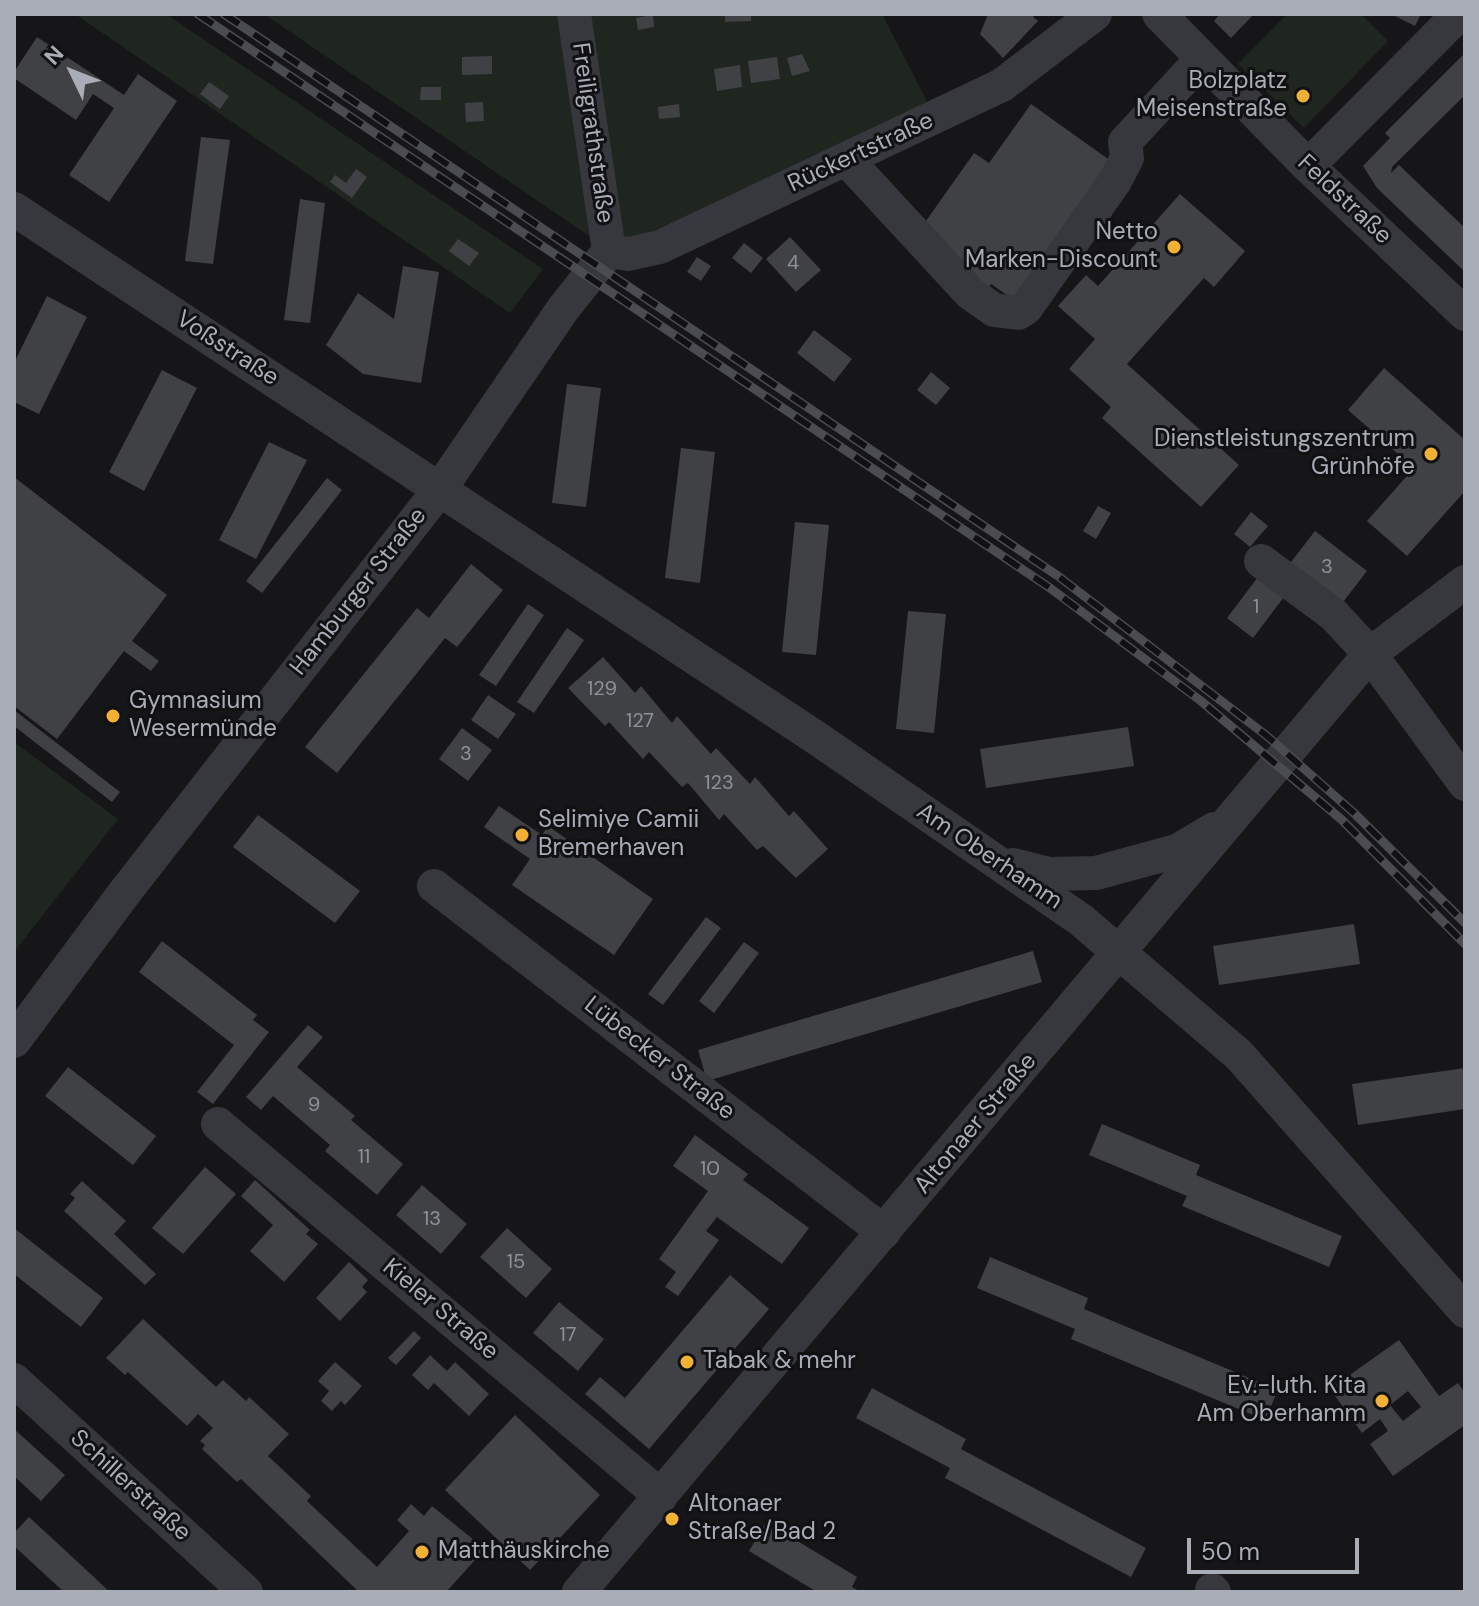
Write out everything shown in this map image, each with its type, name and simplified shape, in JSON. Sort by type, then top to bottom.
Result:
[{"type":"street","name":"Freiligrathstraße","points":[[574,14],[608,242]]},
{"type":"street","name":"Rückertstraße","points":[[608,242],[628,254],[660,247],[847,160],[1002,85],[1095,14]]},
{"type":"street","name":"Feldstraße","points":[[1159,14],[1308,166],[1465,314]]},
{"type":"street","points":[[1308,166],[1459,14]]},
{"type":"street","points":[[847,160],[970,293],[994,310],[1018,313],[1026,308],[1115,181],[1127,158],[1125,142],[1201,60]]},
{"type":"street","name":"Voßstraße","points":[[14,209],[440,489]]},
{"type":"street","name":"Hamburger Straße","points":[[14,1041],[100,924],[440,489],[608,242]]},
{"type":"street","name":"Am Oberhamm","points":[[440,489],[1081,920],[1239,1055],[1465,1311]]},
{"type":"street","points":[[1261,561],[1334,615],[1370,654],[1465,784]]},
{"type":"street","name":"Altonaer Straße","points":[[579,1592],[1370,654],[1465,582]]},
{"type":"street","points":[[995,860],[1049,874],[1096,873],[1177,851],[1232,819]]},
{"type":"street","name":"Lübecker Straße","points":[[434,886],[884,1232]]},
{"type":"street","name":"Kieler Straße","points":[[218,1124],[661,1496]]},
{"type":"street","name":"Schillerstraße","points":[[14,1380],[246,1592]]},
{"type":"shaded area","points":[[75,14],[166,14],[543,269],[510,313]]},
{"type":"shaded area","points":[[264,14],[566,14],[598,242]]},
{"type":"shaded area","points":[[584,14],[882,14],[928,103],[663,228],[624,242]]},
{"type":"shaded area","name":"Bolzplatz Meisenstraße","points":[[1287,14],[1361,14],[1388,41],[1304,128],[1238,64]]},
{"type":"shaded area","points":[[14,742],[118,819],[14,952]]},
{"type":"building","points":[[725,14],[751,14],[751,21],[725,22]]},
{"type":"building","points":[[988,14],[1036,14],[1033,17],[1038,21],[1003,58],[980,34]]},
{"type":"building","points":[[1220,14],[1254,14],[1231,38],[1214,21]]},
{"type":"building","points":[[1391,14],[1421,14],[1415,26]]},
{"type":"building","points":[[653,15],[654,27],[638,30],[636,18]]},
{"type":"building","points":[[37,37],[124,95],[138,74],[177,101],[109,202],[69,175],[114,108],[93,94],[76,120],[14,78],[14,72]]},
{"type":"building","points":[[1465,53],[1465,95],[1392,167],[1391,173],[1399,165],[1465,228],[1465,272],[1377,188],[1363,166],[1390,138],[1385,133]]},
{"type":"building","points":[[802,54],[810,71],[792,76],[787,58]]},
{"type":"building","points":[[492,56],[492,74],[462,75],[462,57]]},
{"type":"building","points":[[777,57],[780,79],[751,83],[748,61]]},
{"type":"building","points":[[740,65],[742,87],[717,91],[714,69]]},
{"type":"building","points":[[209,82],[229,96],[220,109],[200,94]]},
{"type":"building","points":[[421,87],[441,87],[441,100],[420,100]]},
{"type":"building","points":[[483,102],[484,121],[466,122],[465,103]]},
{"type":"building","points":[[679,104],[680,117],[659,119],[658,107]]},
{"type":"building","points":[[1031,104],[1115,164],[1017,302],[991,284],[984,294],[921,228],[974,153],[989,163]]},
{"type":"building","points":[[201,137],[230,140],[213,264],[185,261]]},
{"type":"building","points":[[356,169],[367,177],[352,198],[330,182],[335,175],[346,183]]},
{"type":"building","points":[[1180,194],[1245,251],[1214,287],[1204,278],[1127,364],[1239,465],[1201,507],[1102,418],[1111,407],[1069,369],[1095,339],[1058,306],[1086,275],[1098,286]]},
{"type":"building","points":[[300,199],[325,203],[310,323],[284,320]]},
{"type":"building","points":[[790,237],[821,270],[796,292],[766,259]]},
{"type":"building","points":[[458,239],[479,253],[469,266],[449,251]]},
{"type":"building","points":[[744,243],[763,258],[751,273],[732,258]]},
{"type":"building","points":[[697,257],[711,266],[701,281],[687,272]]},
{"type":"building","points":[[403,266],[439,272],[421,383],[363,374],[326,345],[358,293],[394,319]]},
{"type":"building","points":[[47,296],[87,317],[39,414],[14,402],[14,363]]},
{"type":"building","points":[[814,330],[852,359],[834,382],[797,353]]},
{"type":"building","name":"Dienstleistungszentrum Grünhöfe","points":[[1384,368],[1465,440],[1465,491],[1407,556],[1367,521],[1414,468],[1348,410]]},
{"type":"building","points":[[162,370],[197,388],[144,491],[109,472]]},
{"type":"building","points":[[931,372],[950,388],[936,405],[917,390]]},
{"type":"building","points":[[567,384],[601,388],[586,507],[552,503]]},
{"type":"building","points":[[269,442],[307,460],[256,559],[219,540]]},
{"type":"building","points":[[681,448],[715,452],[700,583],[665,578]]},
{"type":"building","points":[[14,477],[167,595],[132,641],[159,661],[151,671],[124,651],[57,739],[14,706]]},
{"type":"building","points":[[327,478],[342,490],[262,593],[246,581]]},
{"type":"building","points":[[1098,506],[1111,513],[1096,539],[1083,531]]},
{"type":"building","points":[[1251,512],[1268,526],[1250,547],[1234,534]]},
{"type":"building","points":[[795,522],[829,525],[816,655],[782,652]]},
{"type":"building","points":[[1315,531],[1367,571],[1340,606],[1288,566]]},
{"type":"building","points":[[471,564],[503,590],[457,647],[445,638],[337,773],[305,747],[417,608],[429,618]]},
{"type":"building","points":[[1258,577],[1284,597],[1253,638],[1227,618]]},
{"type":"building","points":[[528,604],[544,615],[496,686],[479,675]]},
{"type":"building","points":[[908,611],[946,614],[934,733],[896,729]]},
{"type":"building","points":[[567,628],[584,640],[534,713],[517,702]]},
{"type":"building","points":[[603,657],[635,693],[641,686],[672,723],[677,716],[711,754],[716,748],[750,784],[755,777],[789,816],[794,811],[828,849],[796,878],[763,846],[757,850],[724,814],[719,820],[688,783],[682,787],[649,752],[643,759],[609,722],[605,726],[568,688]]},
{"type":"building","points":[[488,695],[516,714],[498,739],[471,720]]},
{"type":"building","points":[[14,710],[120,792],[112,802],[14,726]]},
{"type":"building","points":[[1128,727],[1134,766],[986,788],[980,749]]},
{"type":"building","points":[[462,728],[492,750],[468,781],[439,759]]},
{"type":"building","points":[[499,806],[542,835],[548,826],[653,899],[614,955],[512,885],[530,859],[484,827]]},
{"type":"building","points":[[258,815],[360,891],[335,923],[233,847]]},
{"type":"building","points":[[706,917],[721,928],[663,1005],[648,994]]},
{"type":"building","points":[[1354,924],[1360,964],[1219,985],[1213,946]]},
{"type":"building","points":[[162,941],[257,1015],[253,1020],[269,1032],[213,1104],[197,1092],[234,1045],[139,972]]},
{"type":"building","points":[[744,942],[759,953],[714,1013],[699,1001]]},
{"type":"building","points":[[1033,951],[1042,982],[707,1081],[698,1050]]},
{"type":"building","points":[[308,1025],[323,1037],[297,1067],[355,1116],[351,1120],[403,1164],[377,1195],[325,1151],[330,1145],[273,1096],[261,1110],[246,1097]]},
{"type":"building","points":[[68,1067],[156,1136],[133,1165],[45,1096]]},
{"type":"building","points":[[1465,1068],[1465,1109],[1358,1125],[1352,1084]]},
{"type":"building","points":[[1102,1124],[1200,1165],[1196,1175],[1342,1236],[1329,1267],[1182,1206],[1187,1196],[1089,1155]]},
{"type":"building","points":[[695,1135],[748,1174],[743,1180],[809,1228],[782,1264],[717,1217],[706,1231],[719,1240],[678,1296],[665,1287],[676,1272],[659,1259],[708,1191],[673,1166]]},
{"type":"building","points":[[205,1167],[236,1194],[183,1254],[152,1228]]},
{"type":"building","points":[[255,1180],[310,1230],[306,1234],[318,1244],[284,1282],[250,1251],[273,1225],[241,1196]]},
{"type":"building","points":[[82,1181],[126,1221],[114,1234],[156,1274],[145,1285],[64,1211],[75,1198],[70,1194]]},
{"type":"building","points":[[422,1185],[467,1224],[441,1254],[396,1215]]},
{"type":"building","points":[[14,1228],[103,1298],[81,1327],[14,1274]]},
{"type":"building","points":[[507,1228],[552,1269],[526,1298],[480,1257]]},
{"type":"building","points":[[990,1257],[1088,1298],[1084,1309],[1278,1390],[1265,1420],[1071,1339],[1075,1329],[977,1288]]},
{"type":"building","points":[[349,1262],[368,1280],[362,1287],[367,1292],[340,1321],[316,1298]]},
{"type":"building","points":[[730,1275],[769,1309],[649,1449],[585,1394],[600,1377],[625,1398]]},
{"type":"building","points":[[559,1302],[604,1339],[578,1371],[533,1333]]},
{"type":"building","points":[[143,1319],[216,1387],[223,1380],[246,1401],[249,1397],[289,1434],[268,1456],[311,1496],[307,1501],[377,1567],[409,1531],[397,1520],[411,1504],[424,1516],[432,1506],[485,1549],[446,1592],[359,1592],[241,1479],[237,1482],[202,1449],[205,1445],[200,1441],[213,1428],[198,1414],[187,1426],[128,1372],[125,1375],[106,1358]]},
{"type":"building","points":[[414,1331],[421,1338],[396,1365],[388,1358]]},
{"type":"building","points":[[1399,1340],[1439,1396],[1458,1383],[1465,1393],[1465,1425],[1393,1476],[1370,1444],[1388,1431],[1380,1419],[1362,1433],[1330,1389]],"holes":[[[1408,1391],[1421,1407],[1403,1421],[1390,1405]]]},
{"type":"building","points":[[430,1355],[447,1371],[455,1362],[489,1394],[469,1416],[434,1383],[428,1390],[412,1375]]},
{"type":"building","points":[[335,1362],[362,1386],[345,1405],[341,1401],[332,1411],[321,1401],[329,1391],[318,1381]]},
{"type":"building","points":[[872,1388],[966,1439],[961,1449],[1146,1548],[1131,1577],[945,1478],[950,1468],[856,1418]]},
{"type":"building","points":[[515,1415],[600,1495],[530,1570],[445,1490]]},
{"type":"building","points":[[14,1429],[65,1475],[41,1501],[14,1476]]},
{"type":"building","points":[[29,1517],[110,1592],[64,1592],[14,1546],[14,1533]]},
{"type":"building","points":[[766,1522],[857,1577],[852,1587],[861,1592],[817,1592],[749,1551]]},
{"type":"railway","points":[[198,14],[1050,588],[1201,701],[1342,820],[1465,944]]},
{"type":"railway","points":[[224,14],[1058,576],[1267,736],[1354,813],[1465,923]]},
{"type":"place","name":"Bolzplatz Meisenstraße","points":[[1303,96]]},
{"type":"place","name":"Netto Marken-Discount","points":[[1174,247]]},
{"type":"place","name":"Dienstleistungszentrum Grünhöfe","points":[[1431,454]]},
{"type":"place","name":"Gymnasium Wesermünde","points":[[113,716]]},
{"type":"place","name":"Selimiye Camii Bremerhaven","points":[[522,835]]},
{"type":"place","name":"Tabak & mehr","points":[[687,1362]]},
{"type":"place","name":"Ev.-luth. Kita Am Oberhamm","points":[[1382,1401]]},
{"type":"place","name":"Altonaer Straße/Bad 2","points":[[672,1519]]},
{"type":"place","name":"Matthäuskirche","points":[[422,1552]]}]
